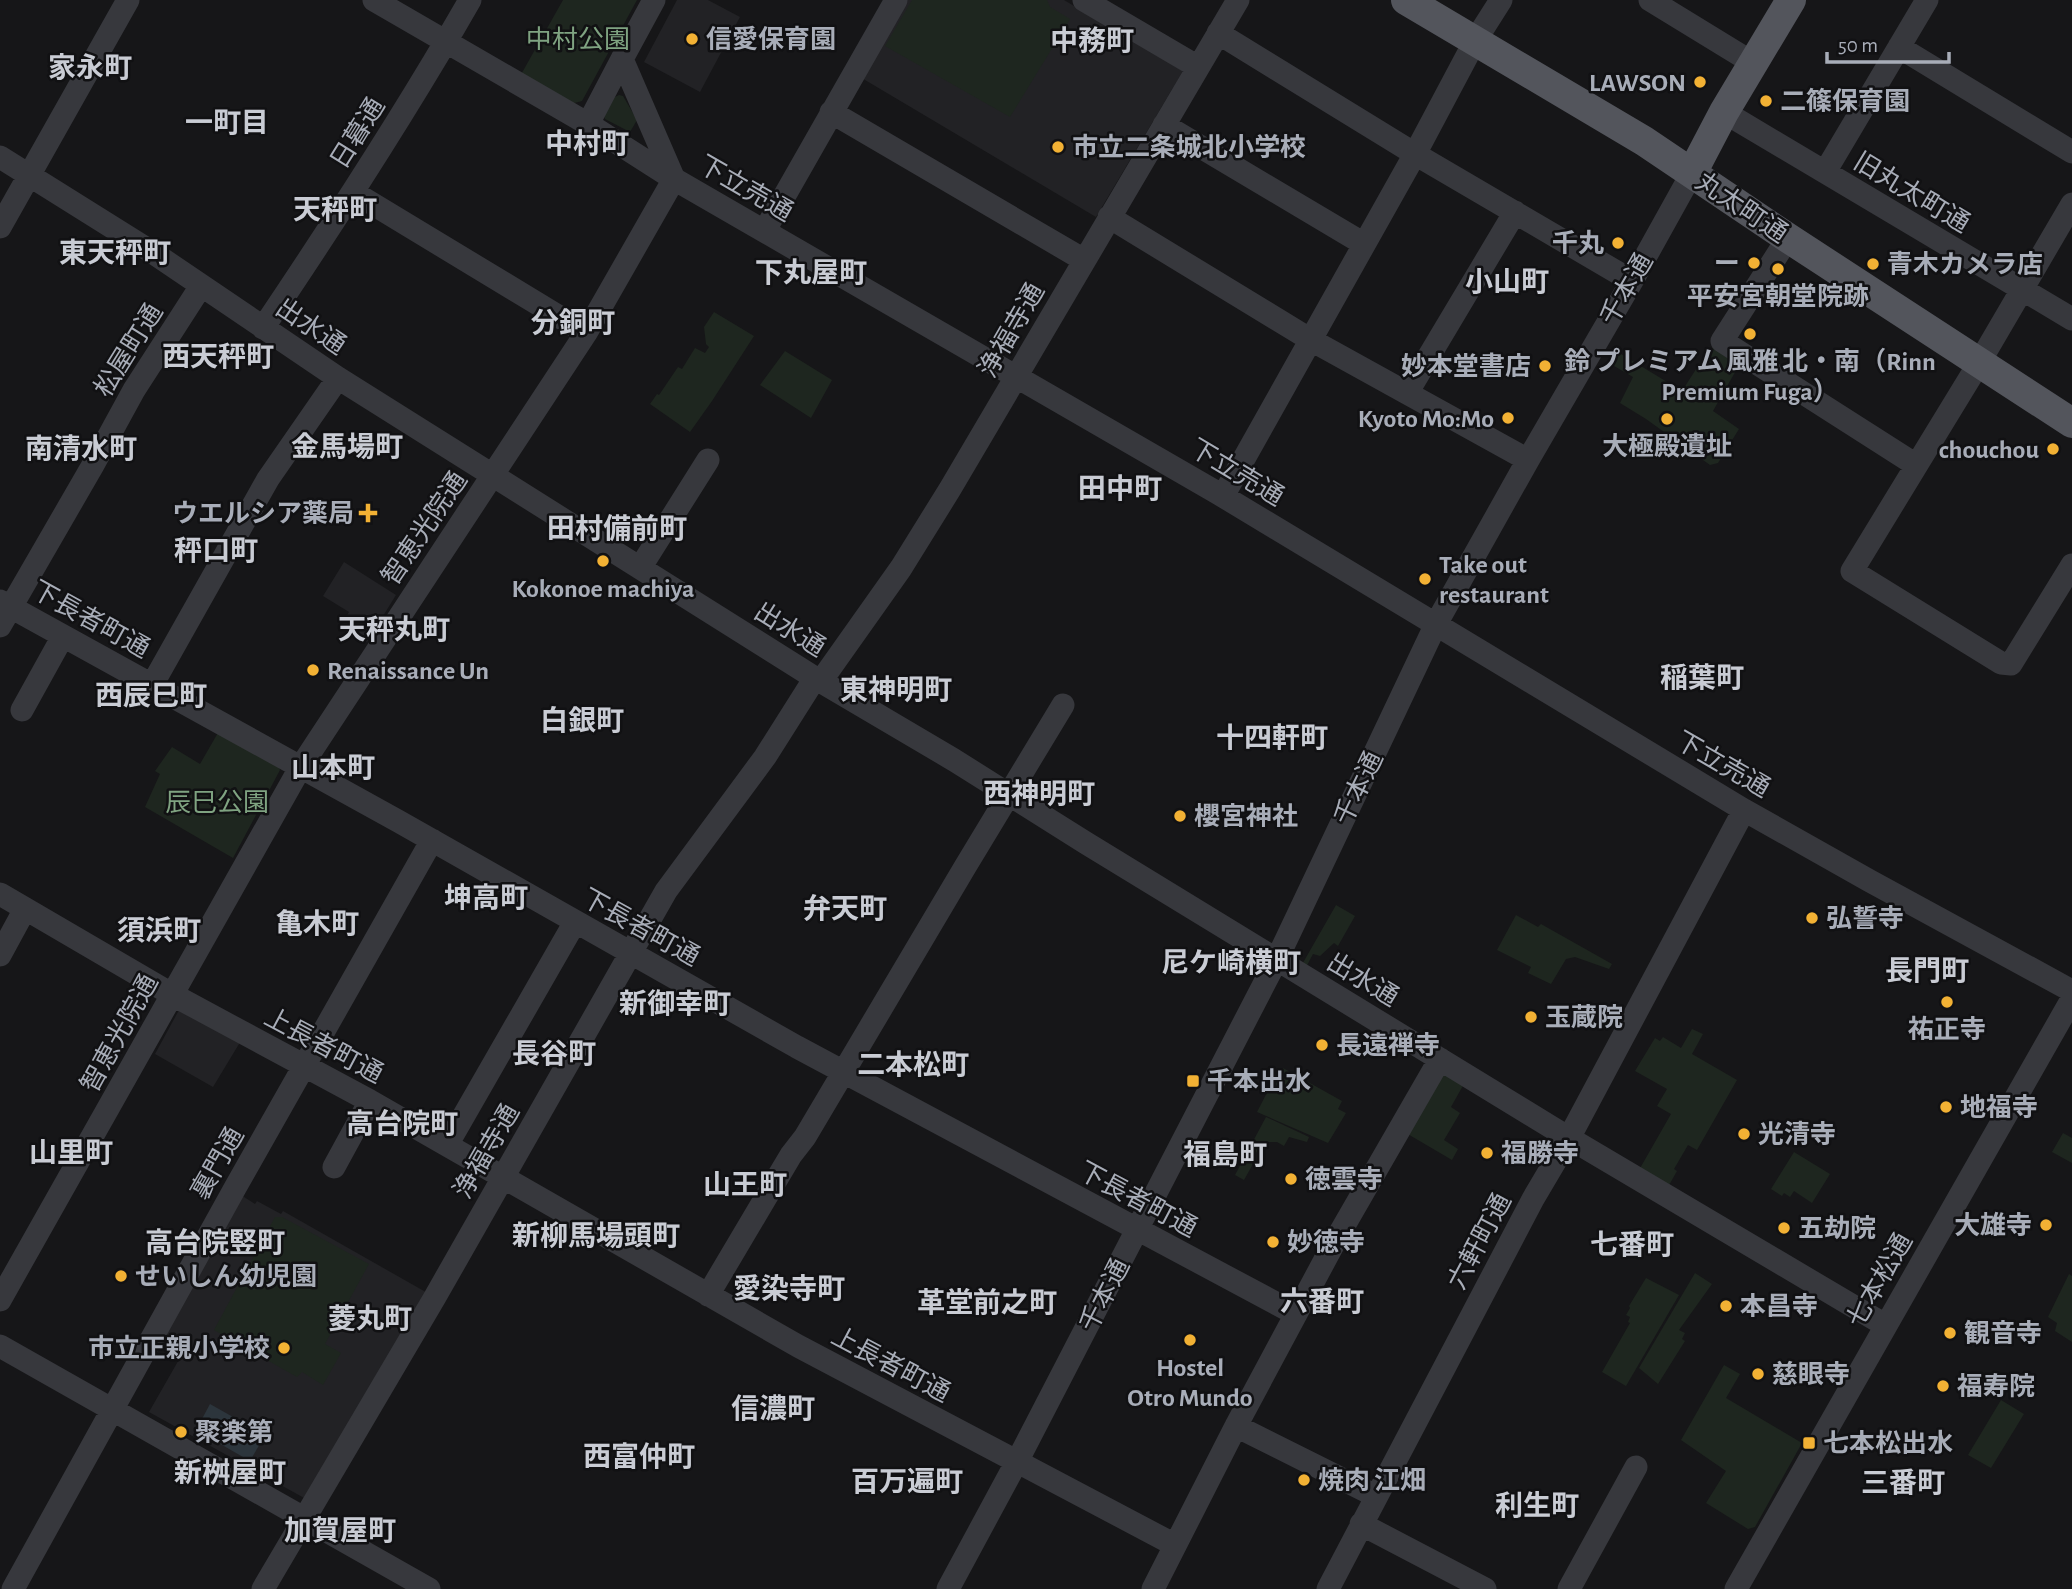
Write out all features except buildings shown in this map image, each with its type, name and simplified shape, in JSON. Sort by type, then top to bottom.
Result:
[{"type":"main road","name":"丸太町通","points":[[1406,0],[1644,141],[1787,238],[2072,423]]},
{"type":"main road","name":"千本通","points":[[1692,173],[1724,112],[1791,0]]},
{"type":"street","points":[[0,227],[128,0]]},
{"type":"street","name":"下立売通","points":[[374,0],[588,124],[674,179],[1223,496],[1744,810],[2072,990]]},
{"type":"street","name":"日暮通","points":[[263,328],[353,192],[470,0]]},
{"type":"street","points":[[588,124],[654,0]]},
{"type":"street","points":[[765,230],[896,0]]},
{"type":"street","points":[[1084,0],[1198,67]]},
{"type":"street","name":"浄福寺通","points":[[263,1589],[666,891],[901,568],[1238,0]]},
{"type":"street","points":[[1223,496],[1475,41],[1501,0]]},
{"type":"street","points":[[1650,0],[1753,63]]},
{"type":"street","points":[[1825,172],[1927,0]]},
{"type":"street","points":[[1218,33],[1632,281]]},
{"type":"street","points":[[1899,47],[2072,152]]},
{"type":"street","points":[[622,59],[674,179]]},
{"type":"street","points":[[831,112],[1084,260]]},
{"type":"street","name":"旧丸太町通","points":[[1724,112],[2072,319]]},
{"type":"street","points":[[1164,125],[1364,244]]},
{"type":"street","name":"出水通","points":[[0,156],[155,254],[338,378],[818,679],[1569,1138],[1885,1325]]},
{"type":"street","name":"千本通","points":[[948,1589],[1277,959],[1436,624],[1692,173]]},
{"type":"street","name":"智恵光院通","points":[[0,1300],[300,768],[586,333],[674,179]]},
{"type":"street","points":[[353,192],[586,333]]},
{"type":"street","points":[[2072,204],[1853,570],[2001,663],[2011,664],[2072,565]]},
{"type":"street","points":[[1407,393],[1515,212]]},
{"type":"street","points":[[1110,216],[1311,340],[1528,460]]},
{"type":"street","points":[[1787,238],[1722,341],[1916,465]]},
{"type":"street","name":"松屋町通","points":[[4,611],[93,465],[134,390],[201,286]]},
{"type":"street","points":[[152,685],[268,479],[338,378]]},
{"type":"street","points":[[640,568],[708,460]]},
{"type":"street","name":"下長者町通","points":[[4,611],[63,636],[432,840],[797,1048],[1296,1314]]},
{"type":"street","points":[[22,709],[63,636]]},
{"type":"street","points":[[708,1294],[791,1155],[805,1138],[1063,705]]},
{"type":"street","name":"六軒町通","points":[[1328,1589],[1533,1199],[1569,1138],[1744,810]]},
{"type":"street","name":"裏門通","points":[[13,1589],[432,840]]},
{"type":"street","name":"上長者町通","points":[[0,894],[173,995],[370,1101],[798,1346],[1175,1545]]},
{"type":"street","points":[[0,956],[25,909]]},
{"type":"street","points":[[447,1145],[575,922]]},
{"type":"street","name":"七本松通","points":[[1736,1589],[2072,999]]},
{"type":"street","points":[[1153,1589],[1334,1243],[1440,1059]]},
{"type":"street","points":[[334,1167],[370,1101]]},
{"type":"street","points":[[0,1346],[429,1589]]},
{"type":"street","points":[[1236,1426],[1376,1496]]},
{"type":"street","points":[[1569,1589],[1636,1467]]},
{"type":"street","points":[[1361,1524],[1485,1589]]},
{"type":"shaded area","name":"信愛保育園","points":[[677,0],[708,0],[740,17],[700,92],[644,62]]},
{"type":"shaded area","name":"市立二条城北小学校","points":[[906,0],[1064,0],[1183,71],[1096,217],[860,77]]},
{"type":"shaded area","points":[[344,562],[396,595],[367,642],[341,626],[349,612],[323,596]]},
{"type":"shaded area","points":[[179,1010],[242,1039],[213,1087],[155,1054]]},
{"type":"shaded area","name":"市立正親小学校","points":[[241,1195],[255,1204],[257,1201],[281,1214],[283,1211],[431,1295],[306,1499],[149,1412],[181,1356],[156,1341]]},
{"type":"shaded area","points":[[210,1404],[265,1435],[250,1461],[196,1430]]},
{"type":"green space","name":"中村公園","points":[[563,0],[637,0],[582,101],[567,105],[519,78]]},
{"type":"green space","points":[[912,0],[1047,0],[1050,7],[1070,19],[1010,117],[885,46]]},
{"type":"green space","points":[[619,95],[623,96],[637,120],[630,132],[604,116]]},
{"type":"green space","points":[[714,312],[754,336],[690,432],[650,404],[678,367],[682,369],[695,348],[705,353],[709,347],[706,344],[704,327]]},
{"type":"green space","points":[[1718,345],[1742,360],[1713,411],[1739,429],[1718,463],[1710,465],[1620,403],[1633,377],[1609,363],[1616,351],[1682,391],[1709,349]]},
{"type":"green space","points":[[785,351],[832,380],[811,418],[760,385]]},
{"type":"green space","name":"辰巳公園","points":[[219,731],[277,763],[280,770],[233,858],[145,807],[160,774],[155,771],[172,747],[200,764]]},
{"type":"green space","points":[[1336,905],[1355,916],[1338,946],[1334,943],[1320,956],[1313,954],[1304,971],[1300,968]]},
{"type":"green space","points":[[1516,915],[1538,927],[1541,924],[1612,964],[1609,969],[1575,957],[1566,959],[1551,984],[1528,973],[1531,967],[1497,950]]},
{"type":"green space","points":[[1692,1029],[1703,1034],[1692,1054],[1737,1080],[1697,1150],[1688,1145],[1674,1169],[1677,1171],[1668,1187],[1639,1170],[1671,1114],[1657,1106],[1667,1089],[1635,1071],[1655,1038],[1660,1041],[1663,1037],[1681,1048]]},
{"type":"green space","points":[[1283,1068],[1342,1101],[1338,1109],[1346,1113],[1328,1143],[1257,1112],[1274,1079],[1277,1080]]},
{"type":"green space","points":[[1443,1069],[1465,1082],[1451,1107],[1460,1113],[1444,1140],[1458,1149],[1452,1160],[1406,1133]]},
{"type":"green space","points":[[1266,1117],[1309,1137],[1307,1142],[1289,1137],[1284,1146],[1277,1142],[1262,1142],[1244,1180],[1235,1175]]},
{"type":"green space","points":[[2063,1133],[2072,1138],[2072,1163],[2052,1152]]},
{"type":"green space","points":[[1794,1152],[1830,1174],[1812,1203],[1794,1191],[1790,1197],[1784,1193],[1782,1196],[1771,1189]]},
{"type":"green space","points":[[275,1217],[282,1217],[369,1264],[325,1344],[341,1353],[323,1385],[302,1372],[297,1377],[214,1330]]},
{"type":"green space","points":[[1695,1273],[1712,1284],[1679,1330],[1685,1333],[1682,1339],[1685,1341],[1658,1384],[1639,1368]]},
{"type":"green space","points":[[2069,1274],[2072,1276],[2072,1342],[2055,1331],[2057,1323],[2048,1317]]},
{"type":"green space","points":[[1646,1278],[1679,1295],[1626,1386],[1602,1372],[1630,1323],[1630,1317],[1626,1315],[1629,1306]]},
{"type":"green space","points":[[1724,1365],[1740,1374],[1726,1398],[1802,1443],[1755,1527],[1748,1529],[1706,1503],[1726,1471],[1681,1440]]},
{"type":"green space","points":[[2001,1400],[2024,1414],[1991,1468],[1968,1455]]},
{"type":"place","name":"信愛保育園","points":[[692,39]]},
{"type":"place","name":"LAWSON","points":[[1700,82]]},
{"type":"place","name":"二篠保育園","points":[[1766,101]]},
{"type":"place","name":"市立二条城北小学校","points":[[1058,147]]},
{"type":"place","name":"千丸","points":[[1618,243]]},
{"type":"place","name":"ー","points":[[1754,263]]},
{"type":"place","name":"青木カメラ店","points":[[1873,264]]},
{"type":"place","name":"平安宮朝堂院跡","points":[[1778,269]]},
{"type":"place","name":"鈴 プレミアム 風雅 北・南（Rinn Premium Fuga）","points":[[1750,334]]},
{"type":"place","name":"妙本堂書店","points":[[1545,366]]},
{"type":"place","name":"Kyoto Mo:Mo","points":[[1508,418]]},
{"type":"place","name":"大極殿遺址","points":[[1667,419]]},
{"type":"place","name":"chouchou","points":[[2053,449]]},
{"type":"place","name":"ウエルシア薬局","points":[[368,513]]},
{"type":"place","name":"Kokonoe machiya","points":[[603,561]]},
{"type":"place","name":"Take out restaurant","points":[[1425,579]]},
{"type":"place","name":"Renaissance Un","points":[[313,670]]},
{"type":"place","name":"櫻宮神社","points":[[1180,816]]},
{"type":"place","name":"弘誓寺","points":[[1812,918]]},
{"type":"place","name":"祐正寺","points":[[1947,1002]]},
{"type":"place","name":"玉蔵院","points":[[1531,1017]]},
{"type":"place","name":"長遠禅寺","points":[[1322,1045]]},
{"type":"place","name":"千本出水","points":[[1193,1081]]},
{"type":"place","name":"地福寺","points":[[1946,1107]]},
{"type":"place","name":"光清寺","points":[[1744,1134]]},
{"type":"place","name":"福勝寺","points":[[1487,1153]]},
{"type":"place","name":"徳雲寺","points":[[1291,1179]]},
{"type":"place","name":"大雄寺","points":[[2046,1225]]},
{"type":"place","name":"五劫院","points":[[1784,1228]]},
{"type":"place","name":"妙徳寺","points":[[1273,1242]]},
{"type":"place","name":"せいしん幼児園","points":[[121,1276]]},
{"type":"place","name":"本昌寺","points":[[1726,1306]]},
{"type":"place","name":"観音寺","points":[[1950,1333]]},
{"type":"place","name":"Hostel Otro Mundo","points":[[1190,1340]]},
{"type":"place","name":"市立正親小学校","points":[[284,1348]]},
{"type":"place","name":"慈眼寺","points":[[1758,1374]]},
{"type":"place","name":"福寿院","points":[[1943,1386]]},
{"type":"place","name":"聚楽第","points":[[181,1432]]},
{"type":"place","name":"七本松出水","points":[[1809,1443]]},
{"type":"place","name":"焼肉 江畑","points":[[1304,1480]]},
{"type":"district","name":"中務町","points":[[1092,40]]},
{"type":"district","name":"家永町","points":[[90,67]]},
{"type":"district","name":"一町目","points":[[227,122]]},
{"type":"district","name":"中村町","points":[[587,143]]},
{"type":"district","name":"天秤町","points":[[335,209]]},
{"type":"district","name":"東天秤町","points":[[115,252]]},
{"type":"district","name":"下丸屋町","points":[[811,272]]},
{"type":"district","name":"小山町","points":[[1507,281]]},
{"type":"district","name":"分銅町","points":[[573,322]]},
{"type":"district","name":"西天秤町","points":[[218,356]]},
{"type":"district","name":"金馬場町","points":[[347,446]]},
{"type":"district","name":"南清水町","points":[[81,448]]},
{"type":"district","name":"田中町","points":[[1120,488]]},
{"type":"district","name":"田村備前町","points":[[617,528]]},
{"type":"district","name":"秤口町","points":[[216,550]]},
{"type":"district","name":"天秤丸町","points":[[394,629]]},
{"type":"district","name":"稲葉町","points":[[1702,677]]},
{"type":"district","name":"東神明町","points":[[896,689]]},
{"type":"district","name":"西辰巳町","points":[[151,695]]},
{"type":"district","name":"白銀町","points":[[582,720]]},
{"type":"district","name":"十四軒町","points":[[1272,737]]},
{"type":"district","name":"山本町","points":[[333,767]]},
{"type":"district","name":"西神明町","points":[[1039,793]]},
{"type":"district","name":"坤高町","points":[[486,897]]},
{"type":"district","name":"弁天町","points":[[845,908]]},
{"type":"district","name":"亀木町","points":[[317,923]]},
{"type":"district","name":"須浜町","points":[[159,930]]},
{"type":"district","name":"尼ケ崎横町","points":[[1231,962]]},
{"type":"district","name":"長門町","points":[[1927,970]]},
{"type":"district","name":"新御幸町","points":[[675,1003]]},
{"type":"district","name":"長谷町","points":[[554,1053]]},
{"type":"district","name":"二本松町","points":[[913,1064]]},
{"type":"district","name":"高台院町","points":[[402,1123]]},
{"type":"district","name":"山里町","points":[[71,1152]]},
{"type":"district","name":"福島町","points":[[1225,1154]]},
{"type":"district","name":"山王町","points":[[745,1184]]},
{"type":"district","name":"新柳馬場頭町","points":[[596,1235]]},
{"type":"district","name":"高台院竪町","points":[[215,1242]]},
{"type":"district","name":"七番町","points":[[1632,1244]]},
{"type":"district","name":"愛染寺町","points":[[789,1288]]},
{"type":"district","name":"六番町","points":[[1322,1301]]},
{"type":"district","name":"革堂前之町","points":[[987,1302]]},
{"type":"district","name":"菱丸町","points":[[370,1318]]},
{"type":"district","name":"信濃町","points":[[773,1408]]},
{"type":"district","name":"西富仲町","points":[[639,1456]]},
{"type":"district","name":"新桝屋町","points":[[230,1472]]},
{"type":"district","name":"百万遍町","points":[[907,1481]]},
{"type":"district","name":"三番町","points":[[1903,1482]]},
{"type":"district","name":"利生町","points":[[1537,1505]]},
{"type":"district","name":"加賀屋町","points":[[340,1530]]}]
